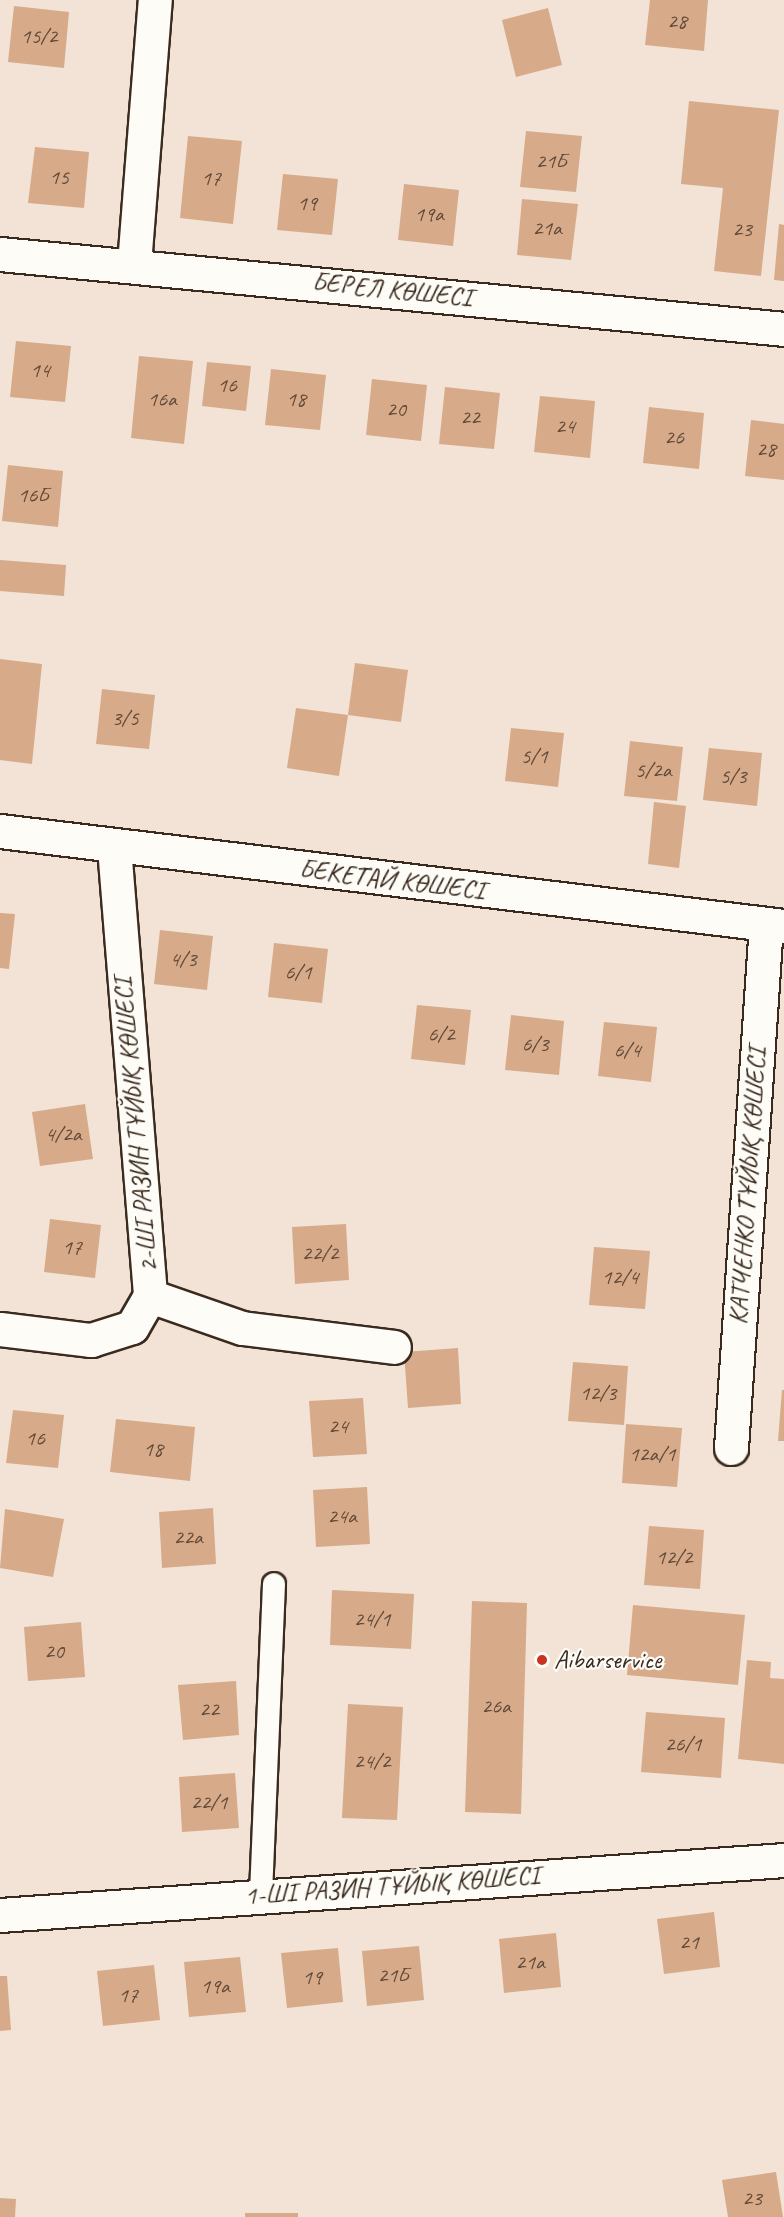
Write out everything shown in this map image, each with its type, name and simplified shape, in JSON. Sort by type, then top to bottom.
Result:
[{"type":"street","points":[[134,264],[155,0]]},
{"type":"street","name":"БЕРЕЛ КӨШЕСІ","points":[[0,254],[134,264],[784,329]]},
{"type":"street","name":"БЕКЕТАЙ КӨШЕСІ","points":[[0,831],[114,847],[775,925]]},
{"type":"street","name":"2-ШІ РАЗИН ТҰЙЫҚ КӨШЕСІ","points":[[114,847],[150,1296],[242,1328],[394,1347]]},
{"type":"street","name":"КАТЧЕНКО ТҰЙЫҚ КӨШЕСІ","points":[[731,1448],[775,925]]},
{"type":"street","points":[[0,1329],[91,1340],[132,1327],[150,1296]]},
{"type":"street","name":"1-ШІ РАЗИН ТҰЙЫҚ КӨШЕСІ","points":[[0,1915],[261,1894],[784,1860]]},
{"type":"lane","points":[[261,1894],[274,1584]]},
{"type":"building","points":[[650,0],[708,0],[704,51],[645,45]]},
{"type":"building","points":[[14,6],[69,12],[64,68],[8,62]]},
{"type":"building","points":[[548,8],[562,65],[516,77],[502,20]]},
{"type":"building","points":[[689,101],[779,110],[761,276],[714,271],[723,188],[681,184]]},
{"type":"building","points":[[526,131],[582,136],[576,192],[520,187]]},
{"type":"building","points":[[188,136],[242,141],[233,224],[180,218]]},
{"type":"building","points":[[35,147],[89,152],[84,208],[28,203]]},
{"type":"building","points":[[283,174],[338,179],[332,235],[277,230]]},
{"type":"building","points":[[404,184],[459,190],[453,246],[398,240]]},
{"type":"building","points":[[522,199],[578,204],[571,260],[517,255]]},
{"type":"building","points":[[779,224],[784,225],[784,281],[774,280]]},
{"type":"building","points":[[16,341],[71,346],[65,402],[10,397]]},
{"type":"building","points":[[139,356],[193,361],[184,444],[131,438]]},
{"type":"building","points":[[207,362],[251,366],[246,411],[202,406]]},
{"type":"building","points":[[271,369],[326,375],[320,430],[265,425]]},
{"type":"building","points":[[372,379],[427,385],[421,441],[366,435]]},
{"type":"building","points":[[445,387],[500,393],[494,449],[439,444]]},
{"type":"building","points":[[540,396],[595,401],[590,458],[534,452]]},
{"type":"building","points":[[649,407],[704,413],[699,469],[643,463]]},
{"type":"building","points":[[751,420],[784,424],[784,480],[745,476]]},
{"type":"building","points":[[8,465],[63,471],[58,527],[2,521]]},
{"type":"building","points":[[0,560],[66,565],[64,596],[0,591]]},
{"type":"building","points":[[0,659],[42,664],[32,764],[0,760]]},
{"type":"building","points":[[355,663],[408,670],[401,722],[348,715]]},
{"type":"building","points":[[102,689],[155,695],[149,749],[96,744]]},
{"type":"building","points":[[296,708],[348,715],[339,776],[287,768]]},
{"type":"building","points":[[511,728],[564,733],[558,787],[505,781]]},
{"type":"building","points":[[630,741],[683,747],[677,801],[624,796]]},
{"type":"building","points":[[709,748],[762,753],[757,806],[703,800]]},
{"type":"building","points":[[654,802],[686,806],[679,868],[648,864]]},
{"type":"building","points":[[0,913],[15,914],[9,969],[0,968]]},
{"type":"building","points":[[160,930],[213,936],[207,990],[154,984]]},
{"type":"building","points":[[274,943],[328,949],[322,1003],[268,997]]},
{"type":"building","points":[[417,1005],[471,1010],[465,1065],[411,1059]]},
{"type":"building","points":[[511,1015],[564,1021],[559,1075],[505,1070]]},
{"type":"building","points":[[604,1022],[657,1027],[651,1082],[598,1076]]},
{"type":"building","points":[[85,1104],[93,1159],[40,1166],[32,1112]]},
{"type":"building","points":[[50,1219],[101,1225],[95,1278],[44,1272]]},
{"type":"building","points":[[346,1224],[349,1280],[295,1284],[292,1227]]},
{"type":"building","points":[[594,1247],[650,1251],[645,1309],[589,1305]]},
{"type":"building","points":[[458,1348],[461,1404],[408,1408],[404,1352]]},
{"type":"building","points":[[573,1362],[628,1366],[624,1425],[568,1421]]},
{"type":"building","points":[[782,1390],[784,1390],[784,1441],[778,1441]]},
{"type":"building","points":[[363,1398],[367,1454],[313,1457],[309,1401]]},
{"type":"building","points":[[13,1410],[64,1415],[58,1468],[6,1463]]},
{"type":"building","points":[[116,1419],[195,1427],[190,1481],[110,1472]]},
{"type":"building","points":[[626,1424],[682,1428],[677,1487],[622,1483]]},
{"type":"building","points":[[367,1487],[370,1544],[316,1547],[313,1490]]},
{"type":"building","points":[[213,1508],[216,1564],[162,1568],[159,1512]]},
{"type":"building","points":[[5,1509],[64,1519],[53,1577],[0,1568]]},
{"type":"building","points":[[649,1526],[704,1530],[700,1589],[644,1585]]},
{"type":"building","points":[[332,1590],[414,1594],[411,1649],[330,1645]]},
{"type":"building","points":[[472,1601],[527,1603],[521,1814],[465,1812]]},
{"type":"building","points":[[633,1605],[745,1615],[738,1685],[627,1675]]},
{"type":"building","points":[[81,1622],[85,1677],[28,1681],[24,1627]]},
{"type":"building","points":[[747,1660],[771,1662],[770,1678],[784,1679],[784,1764],[738,1759]]},
{"type":"building","points":[[236,1681],[239,1735],[183,1740],[178,1685]]},
{"type":"building","points":[[348,1704],[403,1707],[397,1820],[342,1818]]},
{"type":"building","points":[[646,1712],[725,1718],[721,1778],[641,1772]]},
{"type":"building","points":[[235,1773],[239,1828],[182,1832],[179,1777]]},
{"type":"building","points":[[714,1912],[720,1967],[664,1974],[657,1919]]},
{"type":"building","points":[[556,1933],[561,1987],[504,1993],[499,1939]]},
{"type":"building","points":[[419,1946],[424,2000],[367,2006],[362,1951]]},
{"type":"building","points":[[338,1948],[343,2002],[287,2008],[281,1953]]},
{"type":"building","points":[[240,1957],[246,2012],[189,2017],[184,1962]]},
{"type":"building","points":[[154,1965],[160,2020],[103,2026],[97,1971]]},
{"type":"building","points":[[0,1976],[7,1976],[11,2030],[0,2031]]},
{"type":"building","points":[[776,2172],[783,2217],[728,2217],[722,2180]]},
{"type":"building","points":[[0,2198],[16,2199],[15,2217],[0,2217]]},
{"type":"building","points":[[245,2213],[298,2213],[298,2217],[245,2217]]},
{"type":"place","name":"Aibarservice","points":[[542,1660]]}]
